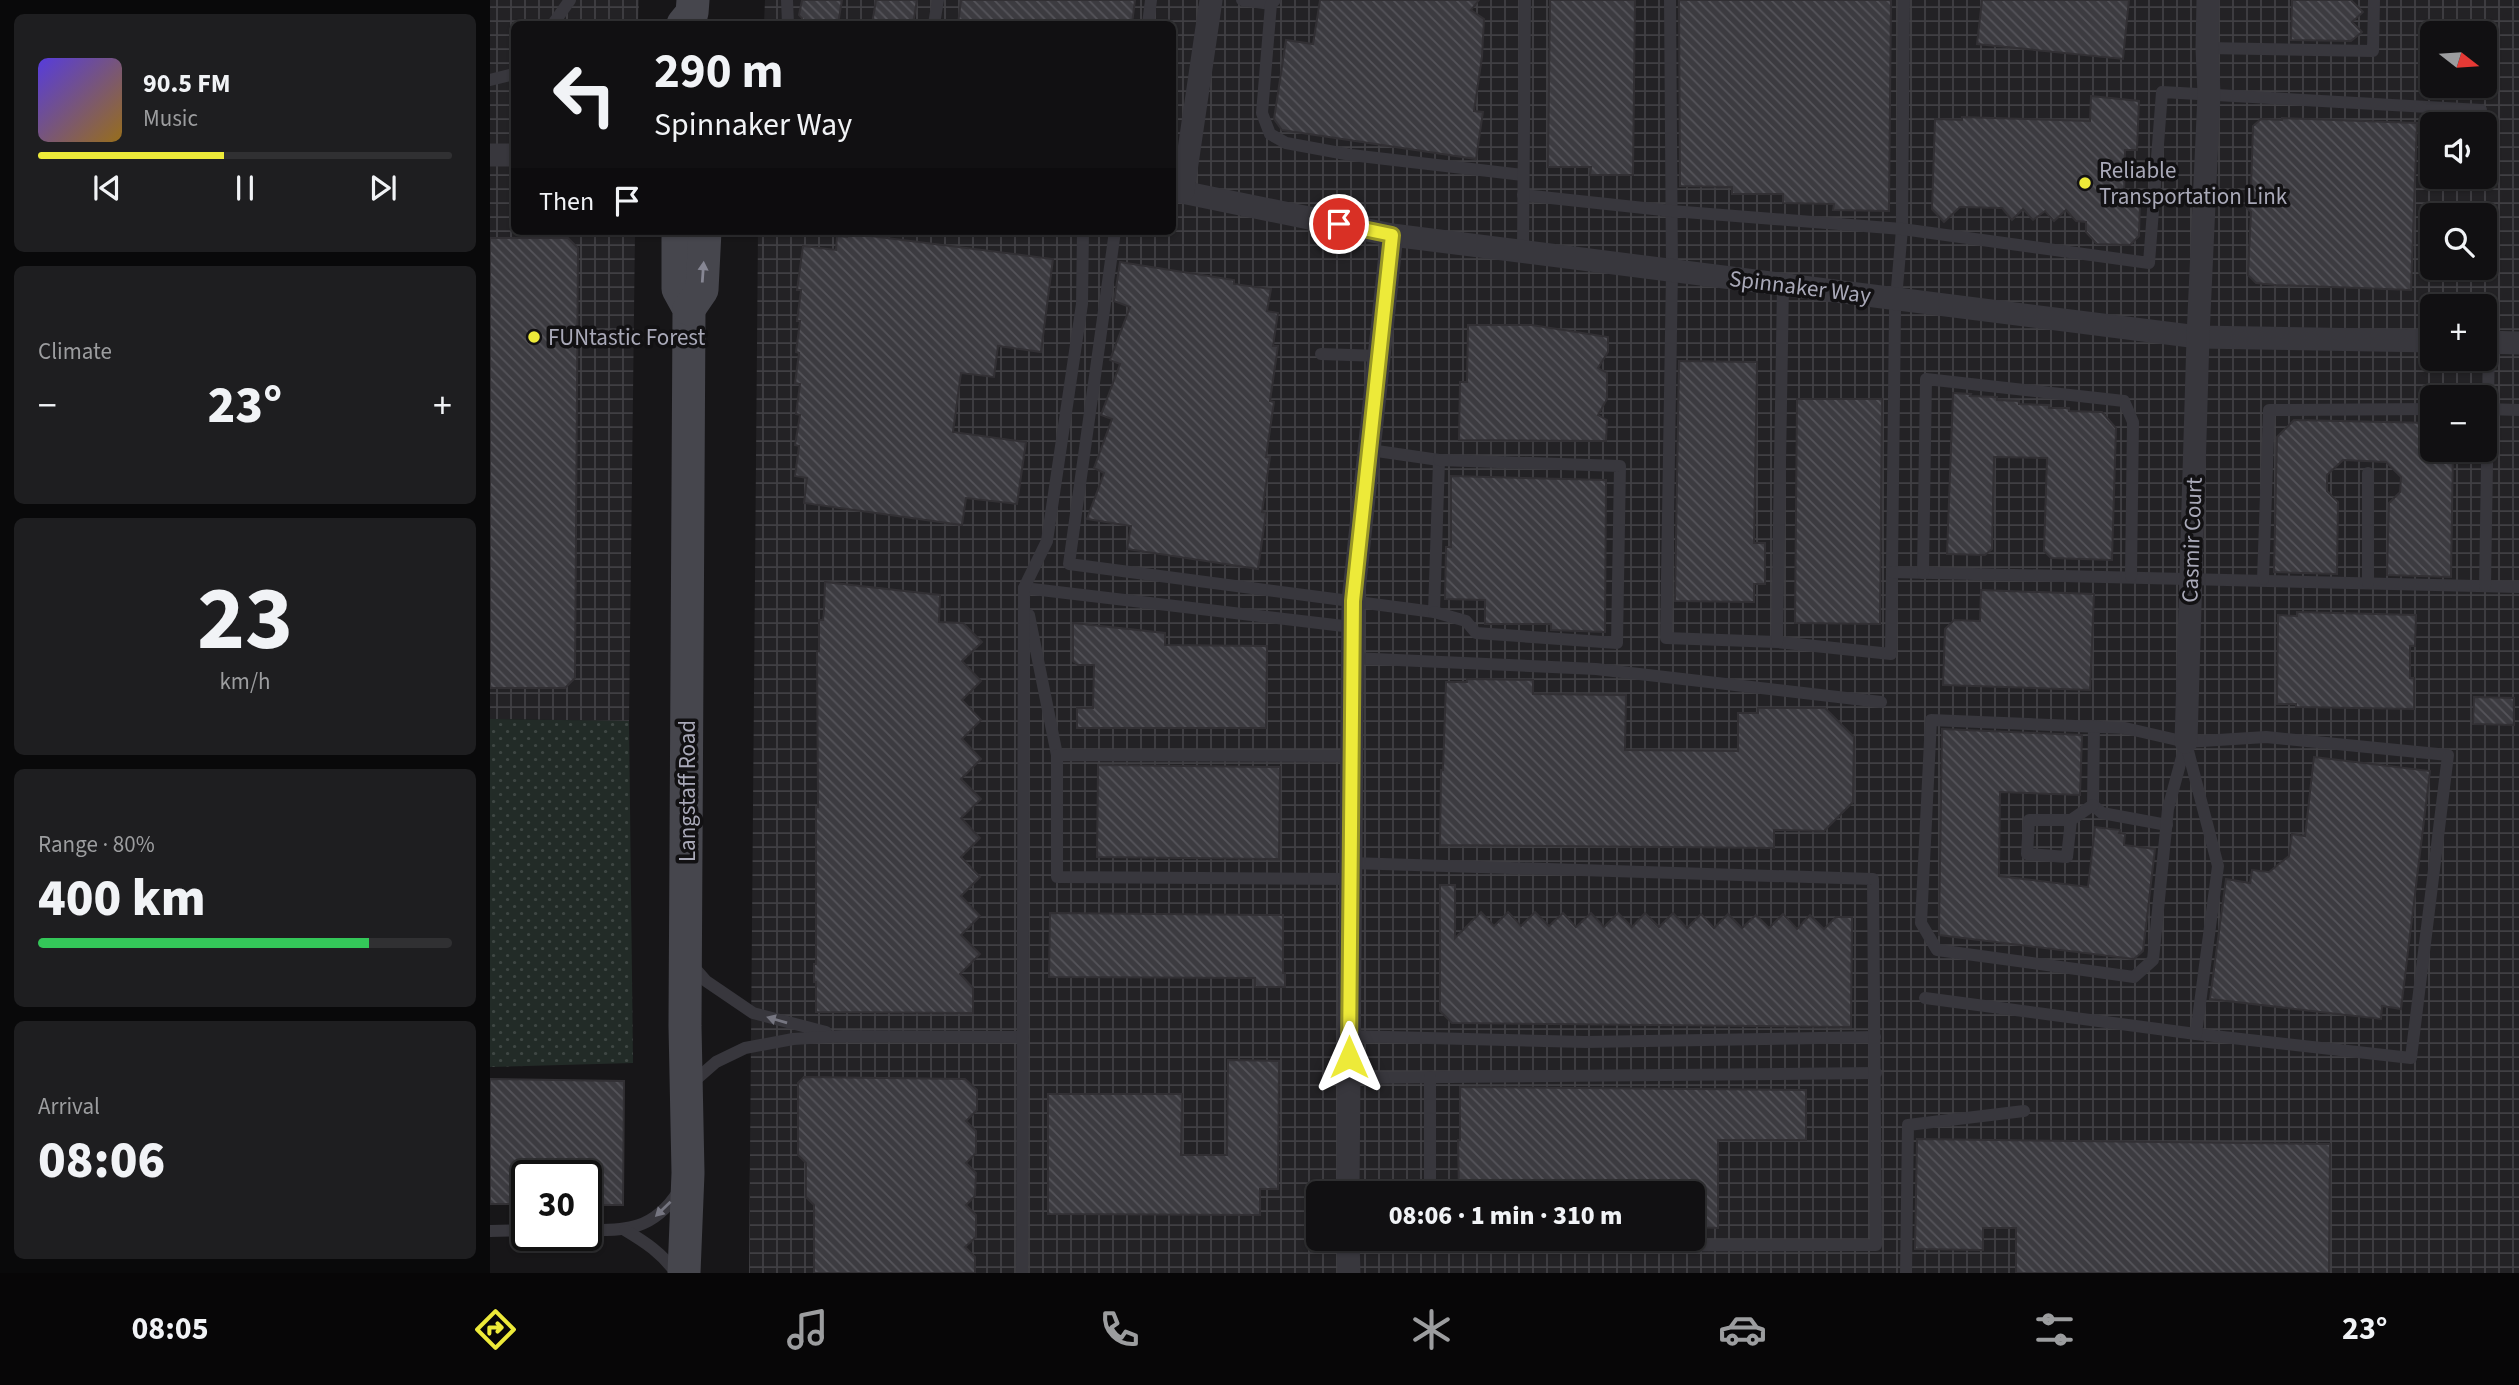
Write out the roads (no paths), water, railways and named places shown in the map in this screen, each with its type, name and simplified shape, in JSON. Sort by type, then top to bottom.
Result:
[{"type":"main road","name":"Langstaff Road","points":[[678,235],[678,289],[689,309],[686,958],[688,1173],[684,1273]]},
{"type":"main road","name":"Langstaff Road","points":[[689,309],[702,290],[705,235]]},
{"type":"street","points":[[1178,191],[1211,0]]},
{"type":"street","name":"Casmir Court","points":[[2186,742],[2198,337],[2209,94],[2208,0]]},
{"type":"street","points":[[490,155],[511,155]]},
{"type":"street","name":"Spinnaker Way","points":[[1178,191],[1392,235],[2198,337],[2420,341]]},
{"type":"street","points":[[1348,1181],[1353,601],[1392,235]]},
{"type":"street","points":[[2497,342],[2519,343]]},
{"type":"street","points":[[1348,1251],[1349,1273]]},
{"type":"lane","points":[[556,21],[570,0]]},
{"type":"lane","points":[[787,0],[788,21]]},
{"type":"lane","points":[[934,21],[938,0]]},
{"type":"lane","points":[[1148,21],[1151,0]]},
{"type":"lane","points":[[1242,0],[1273,2],[1262,113],[1270,134],[1286,143],[1351,155],[1523,175]]},
{"type":"lane","points":[[1523,251],[1525,0]]},
{"type":"lane","points":[[1670,0],[1672,271],[1666,638],[1777,642],[1891,654],[1896,299],[1902,229],[1904,0]]},
{"type":"lane","points":[[2207,48],[2373,51],[2374,0]]},
{"type":"lane","points":[[490,80],[511,75]]},
{"type":"lane","points":[[1523,195],[1672,211],[1902,229],[2149,263],[2162,92],[2481,110]]},
{"type":"lane","points":[[1022,1273],[1024,588],[1047,541],[1082,304],[1083,235]]},
{"type":"lane","points":[[1114,235],[1069,564],[1434,612],[1466,621],[1476,633],[1617,643],[1620,466],[1439,460],[1370,450]]},
{"type":"lane","points":[[1777,642],[1783,285]]},
{"type":"lane","points":[[1321,354],[1380,356]]},
{"type":"lane","points":[[1923,573],[1926,379],[2124,401],[2133,422],[2131,576]]},
{"type":"lane","points":[[2497,409],[2519,410]]},
{"type":"lane","points":[[2263,579],[2269,410],[2420,410]]},
{"type":"lane","points":[[1434,612],[1439,460]]},
{"type":"lane","points":[[2485,586],[2486,462]]},
{"type":"lane","points":[[2368,473],[2368,583]]},
{"type":"lane","points":[[1892,572],[2191,577],[2519,587]]},
{"type":"lane","points":[[1024,588],[1352,627]]},
{"type":"lane","points":[[1024,588],[1057,755],[1056,877],[1350,871],[1873,879],[1876,1245],[1705,1244]]},
{"type":"lane","points":[[1352,657],[1596,669],[1881,702]]},
{"type":"lane","points":[[1925,998],[2196,1034],[2411,1058],[2448,755],[2266,737],[2186,742],[2125,727],[1931,720],[1921,923],[1937,950],[2134,976],[2152,960],[2168,809],[2186,742]]},
{"type":"lane","points":[[2094,726],[2093,805],[2102,813],[2166,825]]},
{"type":"lane","points":[[2186,742],[2218,866],[2196,1034]]},
{"type":"lane","points":[[1057,755],[1351,757]]},
{"type":"lane","points":[[2071,820],[2067,857],[2027,854],[2029,820],[2071,820],[2093,805]]},
{"type":"lane","points":[[686,958],[706,981],[753,1013],[844,1036]]},
{"type":"lane","points":[[686,1088],[716,1062],[746,1048],[793,1039],[844,1036],[1023,1037]]},
{"type":"lane","points":[[1349,1036],[1586,1042],[1875,1037]]},
{"type":"lane","points":[[1349,1078],[1876,1073]]},
{"type":"lane","points":[[1430,1077],[1430,1181]]},
{"type":"lane","points":[[1906,1273],[1908,1125],[2024,1111]]},
{"type":"lane","points":[[602,1230],[625,1230],[664,1212],[688,1173]]},
{"type":"lane","points":[[490,1231],[511,1230]]},
{"type":"lane","points":[[625,1230],[667,1260],[676,1273]]},
{"type":"place","name":"Reliable Transportation Link","points":[[2085,183]]},
{"type":"place","name":"FUNtastic Forest","points":[[534,337]]}]
